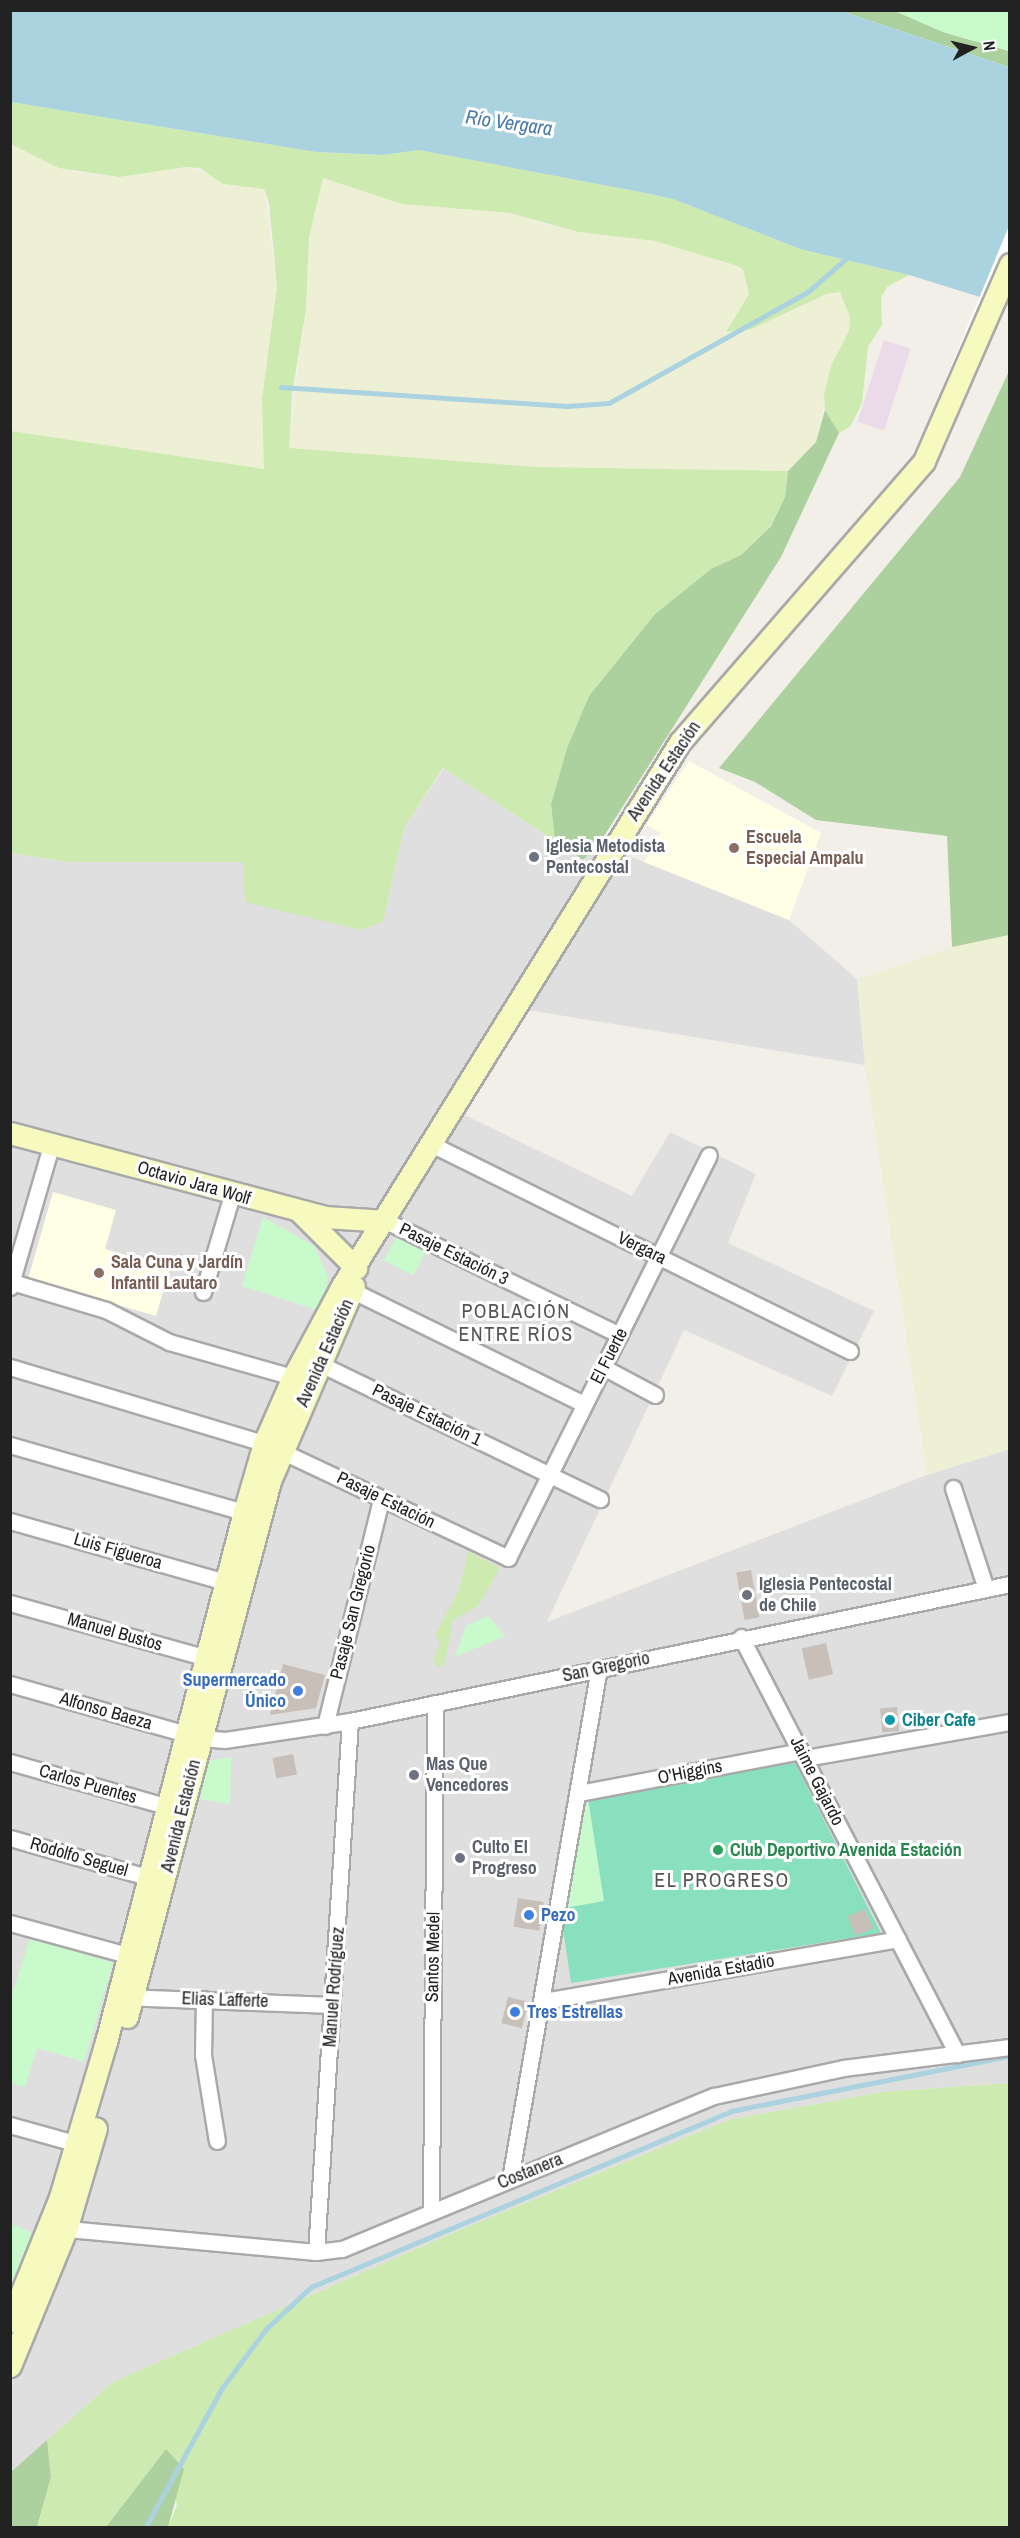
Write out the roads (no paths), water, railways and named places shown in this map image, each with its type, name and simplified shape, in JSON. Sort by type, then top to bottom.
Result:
[{"type":"street","name":"Avenida Estación","points":[[212,1659],[225,1582],[244,1512],[356,1268],[680,742],[909,480],[936,438],[1010,264]]},
{"type":"street","name":"Octavio Jara Wolf","points":[[10,1132],[52,1142],[232,1195],[298,1211],[342,1220],[386,1221]]},
{"type":"street","points":[[52,1142],[11,1285],[106,1310],[169,1342],[293,1377]]},
{"type":"street","name":"Vergara","points":[[433,1145],[850,1351]]},
{"type":"street","name":"El Fuerte","points":[[508,1558],[709,1155]]},
{"type":"street","points":[[203,1292],[232,1195]]},
{"type":"street","points":[[298,1211],[356,1268]]},
{"type":"street","name":"Pasaje Estación 3","points":[[386,1221],[620,1335]]},
{"type":"street","points":[[347,1288],[584,1404]]},
{"type":"street","name":"Avenida Estación","points":[[10,2366],[83,2145],[136,1958],[212,1659],[293,1377],[313,1360]]},
{"type":"street","name":"Pasaje Estación 1","points":[[313,1360],[600,1499]]},
{"type":"street","name":"Pasaje Estación","points":[[10,1367],[273,1446],[508,1558]]},
{"type":"street","points":[[603,1367],[655,1395]]},
{"type":"street","points":[[10,1445],[244,1512]]},
{"type":"street","points":[[953,1488],[986,1589]]},
{"type":"street","name":"Pasaje San Gregorio","points":[[325,1725],[381,1499]]},
{"type":"street","name":"Luis Figueroa","points":[[10,1521],[225,1582]]},
{"type":"street","name":"San Gregorio","points":[[193,1736],[225,1740],[350,1721],[741,1637],[1010,1584]]},
{"type":"street","name":"Manuel Bustos","points":[[10,1603],[212,1659]]},
{"type":"street","name":"Jaime Gajardo","points":[[741,1637],[957,2054]]},
{"type":"street","points":[[510,2179],[543,2001],[599,1668]]},
{"type":"street","name":"Alfonso Baeza","points":[[10,1684],[193,1736]]},
{"type":"street","name":"Santos Medel","points":[[431,2211],[435,1704]]},
{"type":"street","name":"Manuel Rodríguez","points":[[315,2252],[350,1721]]},
{"type":"street","name":"O'Higgins","points":[[579,1793],[1010,1722]]},
{"type":"street","name":"Avenida Estación","points":[[136,1958],[147,1877],[166,1806],[193,1736]]},
{"type":"street","name":"Carlos Puentes","points":[[10,1762],[166,1806]]},
{"type":"street","name":"Rodolfo Seguel","points":[[10,1838],[147,1877]]},
{"type":"street","points":[[10,1923],[136,1958]]},
{"type":"street","name":"Avenida Estadio","points":[[543,2001],[898,1939]]},
{"type":"street","name":"Elias Lafferte","points":[[124,1997],[332,2005]]},
{"type":"street","points":[[204,1999],[203,2055],[217,2141]]},
{"type":"street","name":"Costanera","points":[[57,2228],[315,2252],[342,2249],[714,2096],[779,2079],[1010,2048]]},
{"type":"street","points":[[10,2125],[83,2145]]},
{"type":"street","name":"Avenida Estación","points":[[10,2321],[57,2228]]},
{"type":"water","name":"Río Vergara","points":[[10,11],[841,11],[1009,67],[1009,306],[909,275],[800,249],[673,199],[640,192],[419,150],[383,155],[316,152],[11,102]]},
{"type":"waterway","points":[[281,387],[567,406],[609,403],[808,292],[848,257]]},
{"type":"waterway","points":[[145,2528],[222,2388],[266,2329],[311,2287],[731,2111],[1010,2056]]},
{"type":"place","name":"Escuela Especial Ampalu","points":[[734,848]]},
{"type":"place","name":"Iglesia Metodista Pentecostal","points":[[534,857]]},
{"type":"place","name":"Sala Cuna y Jardín Infantil Lautaro","points":[[99,1273]]},
{"type":"place","name":"Iglesia Pentecostal de Chile","points":[[747,1595]]},
{"type":"place","name":"Supermercado Único","points":[[298,1691]]},
{"type":"place","name":"Ciber Cafe","points":[[890,1720]]},
{"type":"place","name":"Mas Que Vencedores","points":[[414,1775]]},
{"type":"place","name":"Club Deportivo Avenida Estación","points":[[718,1850]]},
{"type":"place","name":"Culto El Progreso","points":[[460,1858]]},
{"type":"place","name":"Pezo","points":[[529,1915]]},
{"type":"place","name":"Tres Estrellas","points":[[515,2012]]},
{"type":"district","name":"POBLACIÓN ENTRE RÍOS","points":[[516,1322]]},
{"type":"district","name":"EL PROGRESO","points":[[722,1879]]}]
